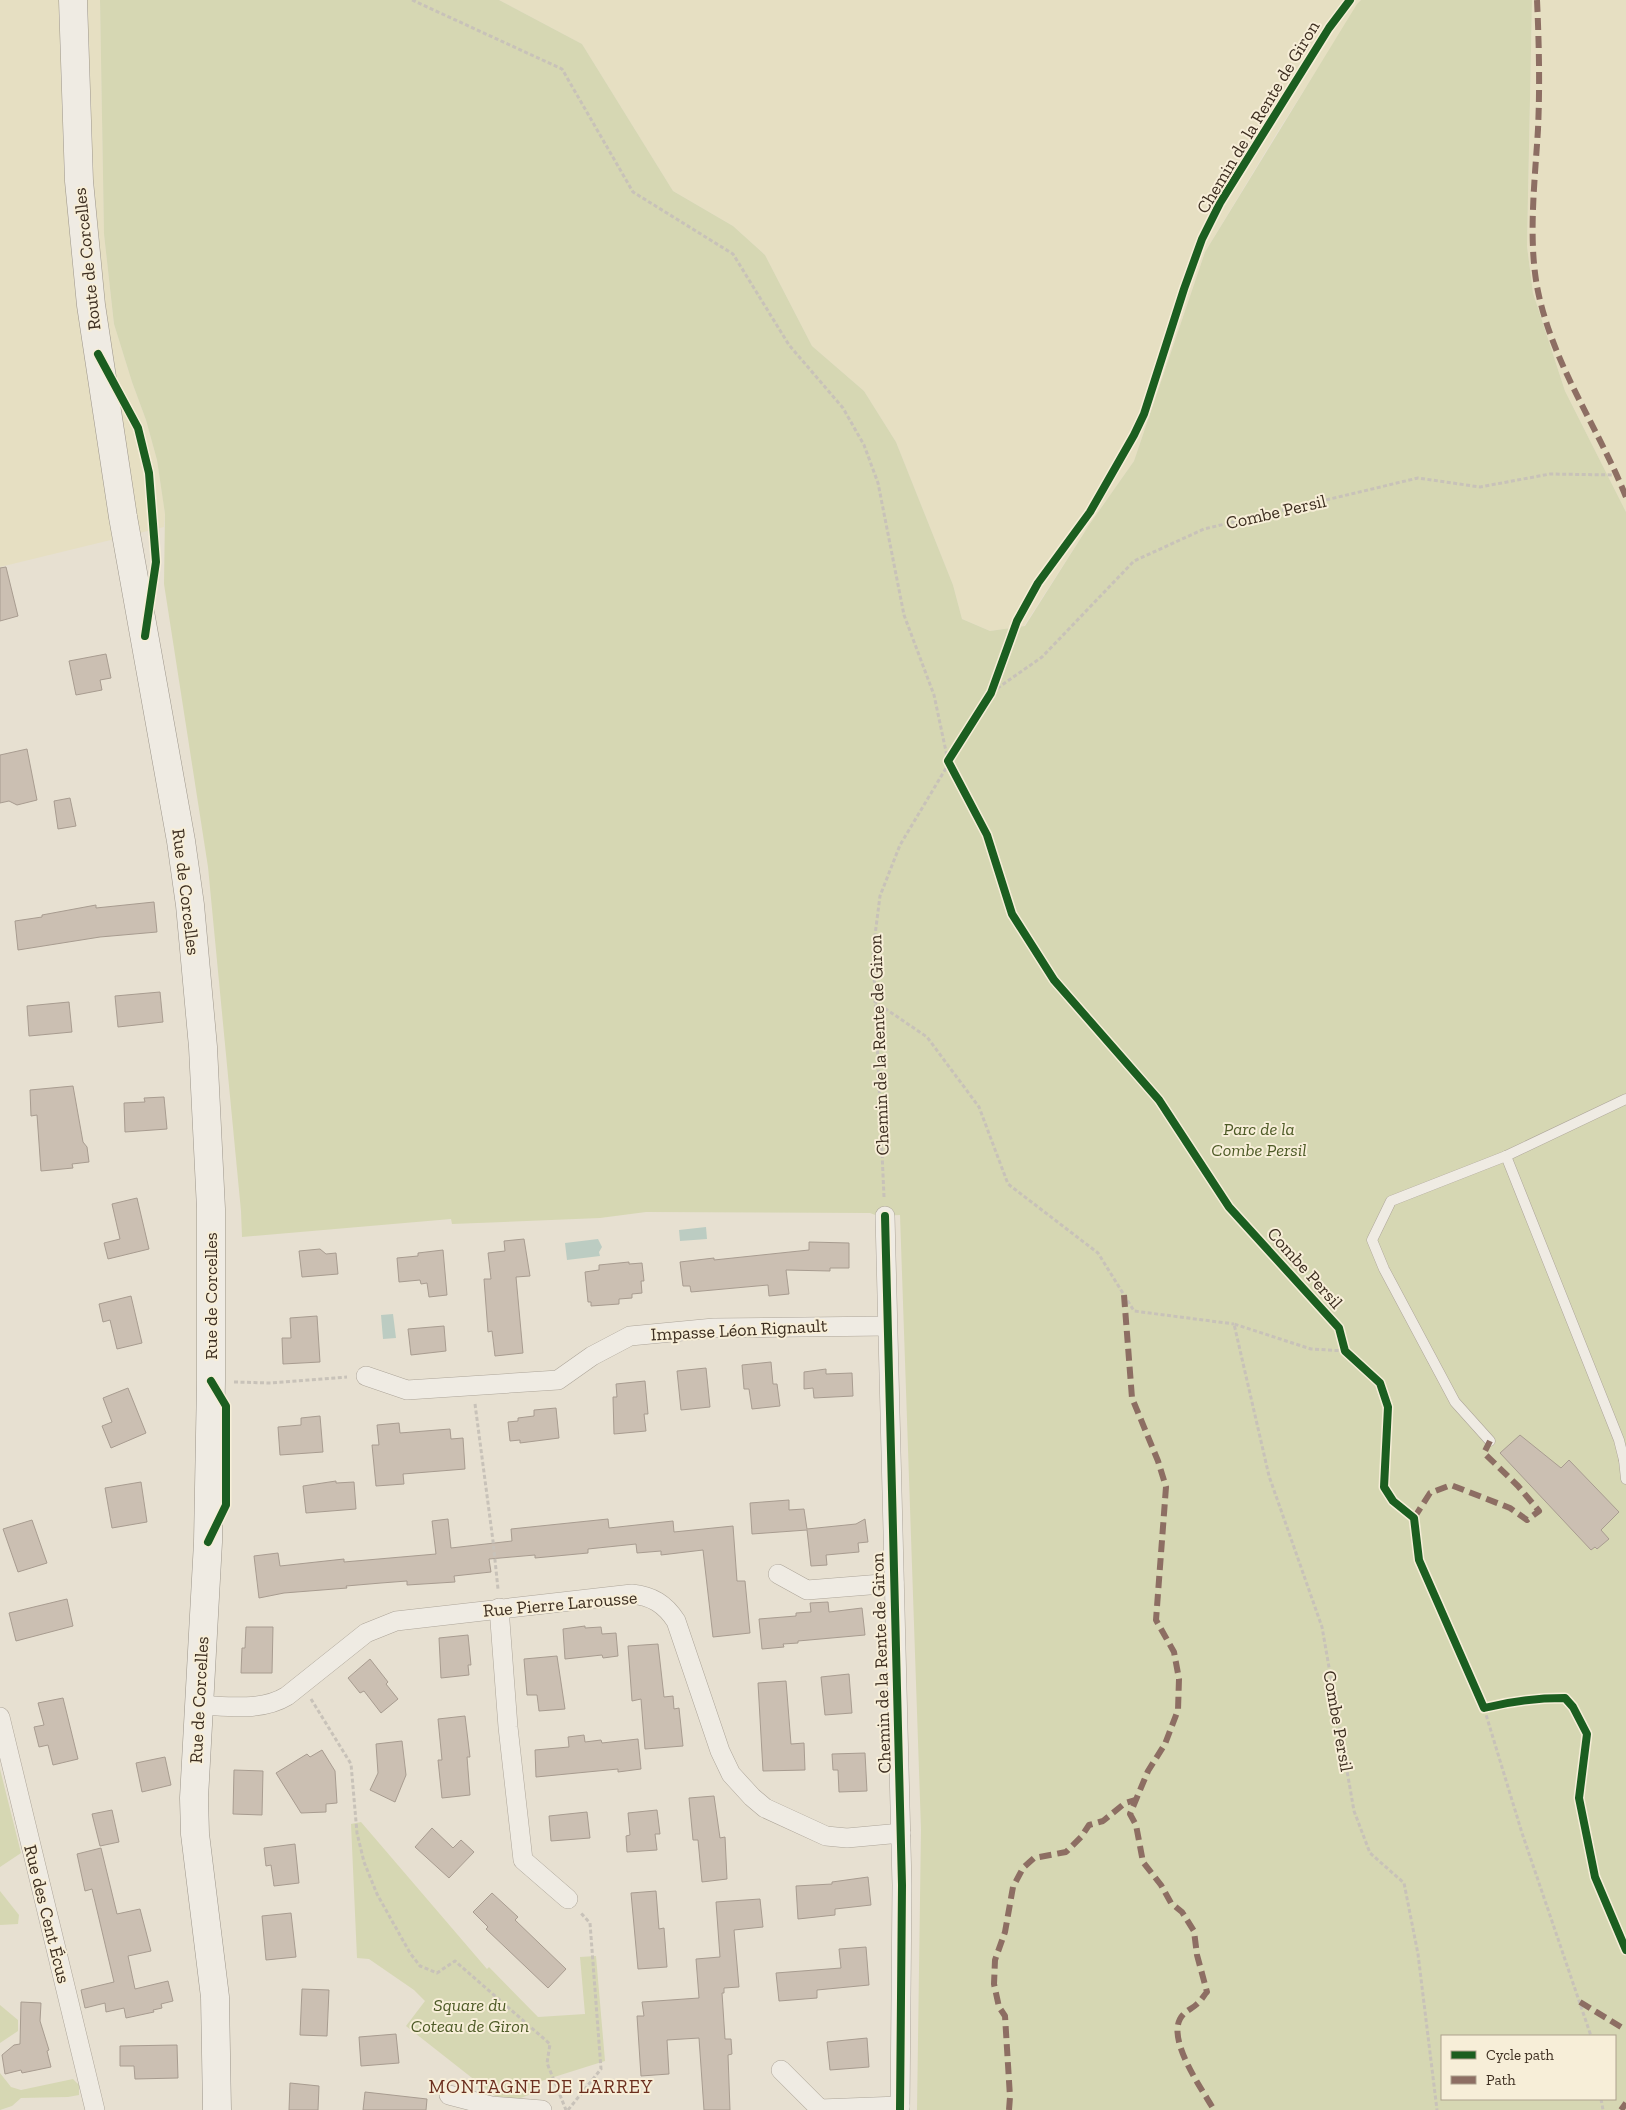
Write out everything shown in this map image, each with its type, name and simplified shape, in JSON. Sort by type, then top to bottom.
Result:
[{"type":"main road","name":"Route de Corcelles","points":[[74,0],[76,124],[86,264],[123,516]]},
{"type":"main road","name":"Rue de Corcelles","points":[[123,516],[179,831],[191,914],[209,1127],[211,1381],[208,1542],[195,1771],[195,1834],[215,1997],[216,2110]]},
{"type":"street","name":"Chemin de la Rente de Giron","points":[[781,2070],[820,2109],[900,2108],[901,1833],[885,1216]]},
{"type":"street","name":"Impasse Léon Rignault","points":[[366,1376],[407,1390],[558,1380],[592,1356],[630,1336],[742,1327],[887,1326]]},
{"type":"street","name":"Chemin de la Rente de Giron","points":[[778,1574],[807,1590],[894,1583]]},
{"type":"street","name":"Rue Pierre Larousse","points":[[198,1705],[265,1705],[282,1700],[366,1633],[387,1623],[499,1608],[632,1594],[654,1599],[667,1609],[680,1628],[720,1751],[731,1774],[752,1797],[765,1808],[826,1836],[846,1838],[901,1833]]},
{"type":"street","points":[[499,1608],[508,1727],[523,1860],[568,1899]]},
{"type":"street","name":"Rue des Cent Écus","points":[[0,1717],[95,2110]]},
{"type":"street","points":[[449,2094],[491,2106],[542,2110]]},
{"type":"lane","points":[[1490,1440],[1455,1402],[1384,1269],[1372,1240],[1391,1201],[1506,1156],[1626,1099]]},
{"type":"lane","points":[[1506,1156],[1619,1440],[1625,1460],[1626,1479]]},
{"type":"path","points":[[874,1001],[927,1037],[979,1107],[1008,1184],[1098,1253],[1134,1311],[1234,1324],[1311,1349],[1346,1351]]},
{"type":"path","points":[[211,1381],[271,1383],[366,1376]]},
{"type":"path","points":[[474,1386],[493,1541],[499,1608]]},
{"type":"path","points":[[302,1684],[351,1764],[357,1833],[364,1862],[377,1894],[410,1953],[420,1966],[438,1973],[455,1961],[550,2044],[547,2062],[567,2110],[601,2069],[590,1923],[568,1899]]},
{"type":"path","points":[[1484,1708],[1510,1702],[1564,1698],[1572,1707],[1588,1734],[1580,1798],[1595,1877],[1626,1950]]},
{"type":"shaded area","points":[[0,0],[100,0],[104,234],[114,324],[146,420],[157,460],[165,514],[164,527],[0,567]]},
{"type":"shaded area","points":[[499,0],[1361,0],[1275,136],[1205,252],[1134,461],[1089,525],[1024,626],[990,631],[962,619],[953,585],[896,442],[864,391],[812,346],[765,255],[733,226],[673,191],[582,44]]},
{"type":"shaded area","points":[[1532,0],[1626,0],[1626,512],[1565,391],[1533,293],[1527,246]]},
{"type":"shaded area","points":[[706,1227],[707,1239],[680,1241],[679,1230]]},
{"type":"shaded area","points":[[598,1239],[602,1247],[599,1252],[600,1256],[567,1260],[565,1243]]},
{"type":"shaded area","points":[[393,1314],[396,1338],[383,1339],[381,1315]]},
{"type":"green space","name":"Parc de la Combe Persil","points":[[100,0],[499,0],[582,44],[673,191],[733,226],[765,255],[812,346],[864,391],[896,442],[953,585],[962,619],[990,631],[1025,626],[1089,525],[1134,461],[1205,252],[1357,4],[1361,0],[1532,0],[1527,246],[1533,293],[1565,391],[1626,512],[1626,2110],[917,2110],[921,1829],[900,1215],[878,1216],[870,1213],[646,1212],[600,1218],[452,1224],[451,1219],[242,1237],[208,867],[164,584],[165,514],[157,460],[146,420],[114,324],[104,234]]},
{"type":"green space","points":[[0,1769],[21,1853],[0,1867]]},
{"type":"green space","name":"Square du Coteau de Giron","points":[[361,1822],[487,1969],[489,1967],[538,2017],[585,2014],[580,1957],[596,1956],[605,2061],[535,2083],[534,2093],[518,2099],[495,2096],[406,2026],[425,2001],[414,1990],[369,1959],[357,1958],[351,1824]]},
{"type":"green space","points":[[0,1891],[19,1915],[18,1924],[0,1925]]},
{"type":"green space","points":[[0,2005],[18,2020],[18,2031],[0,2043]]},
{"type":"green space","points":[[0,2073],[11,2087],[21,2090],[73,2079],[79,2085],[79,2095],[21,2098],[12,2106],[0,2110]]},
{"type":"building","points":[[6,567],[18,616],[0,621],[0,568]]},
{"type":"building","points":[[106,654],[111,678],[100,680],[102,690],[76,695],[69,661]]},
{"type":"building","points":[[27,749],[37,800],[17,805],[9,801],[0,803],[0,755]]},
{"type":"building","points":[[70,798],[76,826],[58,829],[54,801]]},
{"type":"building","points":[[154,902],[157,932],[100,937],[18,950],[15,921],[96,905],[96,908]]},
{"type":"building","points":[[160,992],[163,1022],[118,1027],[115,996]]},
{"type":"building","points":[[69,1002],[72,1032],[29,1036],[27,1006]]},
{"type":"building","points":[[73,1086],[83,1142],[87,1147],[89,1162],[72,1164],[73,1168],[41,1171],[37,1115],[31,1116],[30,1090]]},
{"type":"building","points":[[164,1097],[167,1129],[125,1132],[124,1103],[145,1102],[144,1098]]},
{"type":"building","points":[[137,1198],[149,1249],[108,1259],[104,1243],[120,1239],[112,1204]]},
{"type":"building","points":[[524,1239],[530,1276],[516,1277],[523,1353],[495,1356],[492,1331],[488,1332],[484,1279],[491,1279],[488,1253],[505,1251],[504,1241]]},
{"type":"building","points":[[809,1242],[849,1243],[849,1268],[830,1268],[830,1271],[786,1270],[789,1294],[769,1296],[768,1285],[691,1292],[690,1286],[683,1286],[680,1262],[809,1250]]},
{"type":"building","points":[[320,1249],[326,1254],[336,1253],[338,1274],[302,1277],[299,1251]]},
{"type":"building","points":[[443,1250],[447,1295],[429,1297],[427,1283],[421,1284],[420,1280],[399,1282],[397,1258],[418,1256],[418,1253]]},
{"type":"building","points":[[629,1262],[629,1264],[642,1263],[644,1281],[641,1281],[642,1293],[632,1294],[632,1298],[619,1299],[619,1304],[591,1306],[591,1302],[588,1302],[585,1272],[599,1270],[599,1265]]},
{"type":"building","points":[[131,1296],[142,1343],[117,1349],[110,1320],[103,1322],[99,1304]]},
{"type":"building","points":[[317,1316],[320,1362],[283,1364],[282,1338],[291,1338],[290,1318]]},
{"type":"building","points":[[444,1326],[446,1351],[411,1355],[408,1329]]},
{"type":"building","points":[[771,1362],[773,1384],[777,1384],[780,1406],[752,1409],[749,1389],[744,1389],[742,1365]]},
{"type":"building","points":[[706,1368],[710,1407],[681,1410],[677,1371]]},
{"type":"building","points":[[826,1369],[826,1374],[852,1373],[853,1396],[814,1398],[813,1388],[804,1389],[804,1372]]},
{"type":"building","points":[[645,1381],[648,1414],[644,1414],[646,1431],[614,1434],[613,1397],[617,1397],[616,1384]]},
{"type":"building","points":[[128,1388],[146,1433],[111,1448],[102,1426],[112,1422],[103,1398]]},
{"type":"building","points":[[556,1408],[559,1438],[520,1443],[520,1440],[510,1441],[508,1422],[518,1421],[518,1418],[534,1416],[534,1410]]},
{"type":"building","points":[[320,1416],[323,1452],[280,1455],[278,1427],[301,1425],[301,1418]]},
{"type":"building","points":[[399,1423],[400,1433],[450,1429],[451,1439],[463,1438],[465,1469],[403,1474],[404,1484],[376,1486],[372,1445],[379,1445],[377,1425]]},
{"type":"building","points":[[1520,1435],[1561,1468],[1569,1460],[1619,1512],[1601,1530],[1609,1539],[1597,1549],[1595,1547],[1591,1550],[1500,1453]]},
{"type":"building","points":[[336,1481],[336,1483],[354,1482],[356,1509],[306,1513],[303,1486]]},
{"type":"building","points":[[141,1482],[147,1522],[112,1528],[105,1488]]},
{"type":"building","points":[[789,1500],[789,1510],[804,1509],[807,1529],[856,1524],[865,1519],[868,1542],[858,1543],[859,1552],[826,1555],[827,1565],[811,1566],[807,1530],[752,1534],[750,1503]]},
{"type":"building","points":[[448,1519],[451,1548],[512,1541],[511,1529],[608,1519],[609,1528],[673,1521],[674,1532],[733,1526],[737,1581],[745,1581],[750,1633],[713,1637],[703,1550],[661,1555],[661,1551],[637,1553],[636,1544],[588,1549],[588,1553],[535,1558],[535,1555],[489,1559],[491,1572],[454,1576],[455,1582],[407,1585],[407,1581],[381,1583],[284,1593],[259,1598],[254,1556],[278,1553],[280,1566],[344,1559],[344,1562],[436,1554],[432,1521]]},
{"type":"building","points":[[32,1520],[47,1563],[18,1572],[3,1529]]},
{"type":"building","points":[[67,1599],[73,1626],[16,1641],[9,1613]]},
{"type":"building","points":[[828,1602],[829,1612],[862,1608],[865,1635],[798,1641],[798,1643],[783,1644],[784,1647],[762,1649],[759,1619],[796,1616],[796,1613],[811,1612],[810,1603]]},
{"type":"building","points":[[585,1626],[585,1628],[601,1627],[602,1634],[616,1633],[618,1656],[603,1658],[602,1655],[565,1659],[563,1629]]},
{"type":"building","points":[[246,1627],[273,1627],[272,1673],[241,1673],[242,1648],[245,1648]]},
{"type":"building","points":[[468,1635],[471,1665],[468,1665],[469,1675],[441,1678],[439,1638]]},
{"type":"building","points":[[658,1644],[664,1697],[673,1696],[674,1709],[679,1708],[683,1746],[645,1749],[641,1699],[632,1701],[628,1646]]},
{"type":"building","points":[[557,1656],[565,1709],[539,1711],[537,1695],[527,1695],[524,1659]]},
{"type":"building","points":[[370,1659],[388,1682],[386,1684],[398,1699],[381,1713],[364,1691],[360,1693],[348,1678]]},
{"type":"building","points":[[849,1674],[852,1713],[825,1715],[821,1677]]},
{"type":"building","points":[[786,1681],[791,1744],[804,1743],[805,1770],[763,1771],[758,1683]]},
{"type":"building","points":[[63,1698],[78,1759],[53,1765],[48,1745],[39,1747],[34,1727],[44,1725],[38,1703]]},
{"type":"building","points":[[465,1716],[470,1757],[467,1757],[470,1795],[442,1798],[438,1760],[442,1760],[438,1719]]},
{"type":"building","points":[[584,1735],[585,1742],[601,1740],[602,1743],[638,1739],[641,1769],[618,1772],[618,1769],[536,1777],[535,1750],[569,1747],[568,1737]]},
{"type":"building","points":[[402,1741],[406,1775],[395,1802],[370,1790],[378,1773],[376,1744]]},
{"type":"building","points":[[322,1750],[335,1771],[337,1803],[326,1804],[326,1812],[301,1813],[276,1773],[307,1754],[310,1757]]},
{"type":"building","points":[[865,1753],[867,1791],[839,1792],[838,1770],[833,1770],[832,1754]]},
{"type":"building","points":[[165,1757],[171,1785],[142,1792],[136,1763]]},
{"type":"building","points":[[234,1770],[263,1771],[262,1815],[233,1814]]},
{"type":"building","points":[[714,1796],[720,1838],[725,1837],[727,1879],[702,1882],[698,1840],[693,1840],[689,1798]]},
{"type":"building","points":[[112,1810],[119,1842],[100,1846],[92,1814]]},
{"type":"building","points":[[657,1810],[660,1834],[655,1834],[657,1850],[627,1852],[626,1836],[630,1835],[628,1813]]},
{"type":"building","points":[[587,1812],[590,1838],[551,1841],[549,1816]]},
{"type":"building","points":[[432,1828],[453,1848],[461,1840],[474,1852],[449,1878],[415,1847]]},
{"type":"building","points":[[295,1844],[299,1883],[274,1886],[271,1865],[266,1866],[264,1848]]},
{"type":"building","points":[[101,1848],[117,1914],[140,1909],[151,1951],[128,1956],[135,1989],[168,1981],[173,2001],[161,2004],[162,2008],[153,2010],[154,2012],[126,2018],[124,2008],[106,2012],[105,2003],[85,2008],[81,1990],[114,1982],[92,1889],[85,1891],[77,1854]]},
{"type":"building","points":[[868,1877],[871,1905],[835,1909],[835,1915],[798,1919],[796,1886],[832,1884],[832,1882]]},
{"type":"building","points":[[656,1891],[659,1929],[664,1928],[667,1967],[638,1969],[631,1893]]},
{"type":"building","points":[[492,1893],[518,1917],[515,1920],[566,1969],[548,1988],[486,1929],[488,1927],[473,1912]]},
{"type":"building","points":[[760,1899],[763,1927],[734,1930],[739,1987],[724,1988],[724,1993],[722,1993],[725,2039],[731,2039],[732,2054],[728,2055],[730,2110],[704,2110],[699,2038],[667,2040],[669,2074],[641,2076],[637,2016],[644,2016],[642,2002],[699,1998],[696,1959],[720,1957],[716,1902]]},
{"type":"building","points":[[291,1913],[296,1957],[266,1960],[262,1916]]},
{"type":"building","points":[[866,1947],[869,1985],[817,1990],[817,1998],[779,2001],[776,1973],[841,1968],[839,1949]]},
{"type":"building","points":[[302,1989],[329,1990],[327,2036],[300,2035]]},
{"type":"building","points":[[21,2002],[41,2003],[40,2021],[49,2050],[47,2051],[51,2067],[22,2073],[21,2070],[5,2074],[2,2055],[14,2045],[20,2044]]},
{"type":"building","points":[[396,2034],[399,2063],[361,2066],[359,2037]]},
{"type":"building","points":[[867,2038],[869,2067],[830,2070],[827,2042]]},
{"type":"building","points":[[177,2045],[178,2078],[135,2079],[134,2066],[120,2066],[120,2046]]},
{"type":"building","points":[[290,2083],[319,2086],[318,2110],[289,2110]]},
{"type":"building","points":[[365,2092],[427,2099],[426,2110],[363,2110]]},
{"type":"marked path","points":[[1537,0],[1539,97],[1533,234],[1535,276],[1546,323],[1556,349],[1626,497]]},
{"type":"marked path","points":[[1124,1295],[1132,1398],[1158,1461],[1166,1487],[1156,1620],[1174,1652],[1179,1679],[1178,1710],[1165,1744],[1148,1771],[1130,1814],[1136,1825],[1143,1862],[1161,1885],[1171,1903],[1182,1912],[1194,1931],[1197,1955],[1207,1992],[1180,2019],[1178,2029],[1179,2040],[1188,2065],[1214,2110]]},
{"type":"marked path","points":[[1414,1518],[1430,1493],[1451,1485],[1510,1508],[1527,1520],[1539,1511],[1518,1486],[1484,1453],[1490,1441]]},
{"type":"marked path","points":[[1009,2110],[1010,2097],[1005,2016],[999,2007],[994,1984],[995,1960],[1005,1932],[1013,1887],[1023,1868],[1034,1858],[1066,1852],[1081,1837],[1089,1825],[1103,1821],[1125,1803],[1135,1800]]},
{"type":"marked path","points":[[1580,2002],[1626,2030]]},
{"type":"marked path","points":[[1621,2110],[1626,2103]]},
{"type":"cycle path","name":"Combe Persil","points":[[1350,0],[1329,28],[1220,203],[1202,239],[1144,414],[1134,435],[1090,512],[1038,583],[1017,621],[991,693],[948,761],[987,835],[1012,914],[1054,980],[1159,1100],[1229,1207],[1339,1328],[1345,1351],[1380,1383],[1388,1407],[1384,1487],[1393,1501],[1414,1518],[1419,1560],[1484,1708],[1524,1700],[1565,1698],[1573,1707],[1587,1734],[1579,1798],[1595,1877],[1626,1950]]},
{"type":"cycle path","points":[[98,354],[138,428],[149,473],[156,562],[145,636]]},
{"type":"cycle path","points":[[885,1216],[902,1885],[900,2110]]},
{"type":"cycle path","points":[[208,1542],[226,1505],[226,1406],[211,1381]]},
{"type":"district","name":"MONTAGNE DE LARREY","points":[[541,2086]]}]
